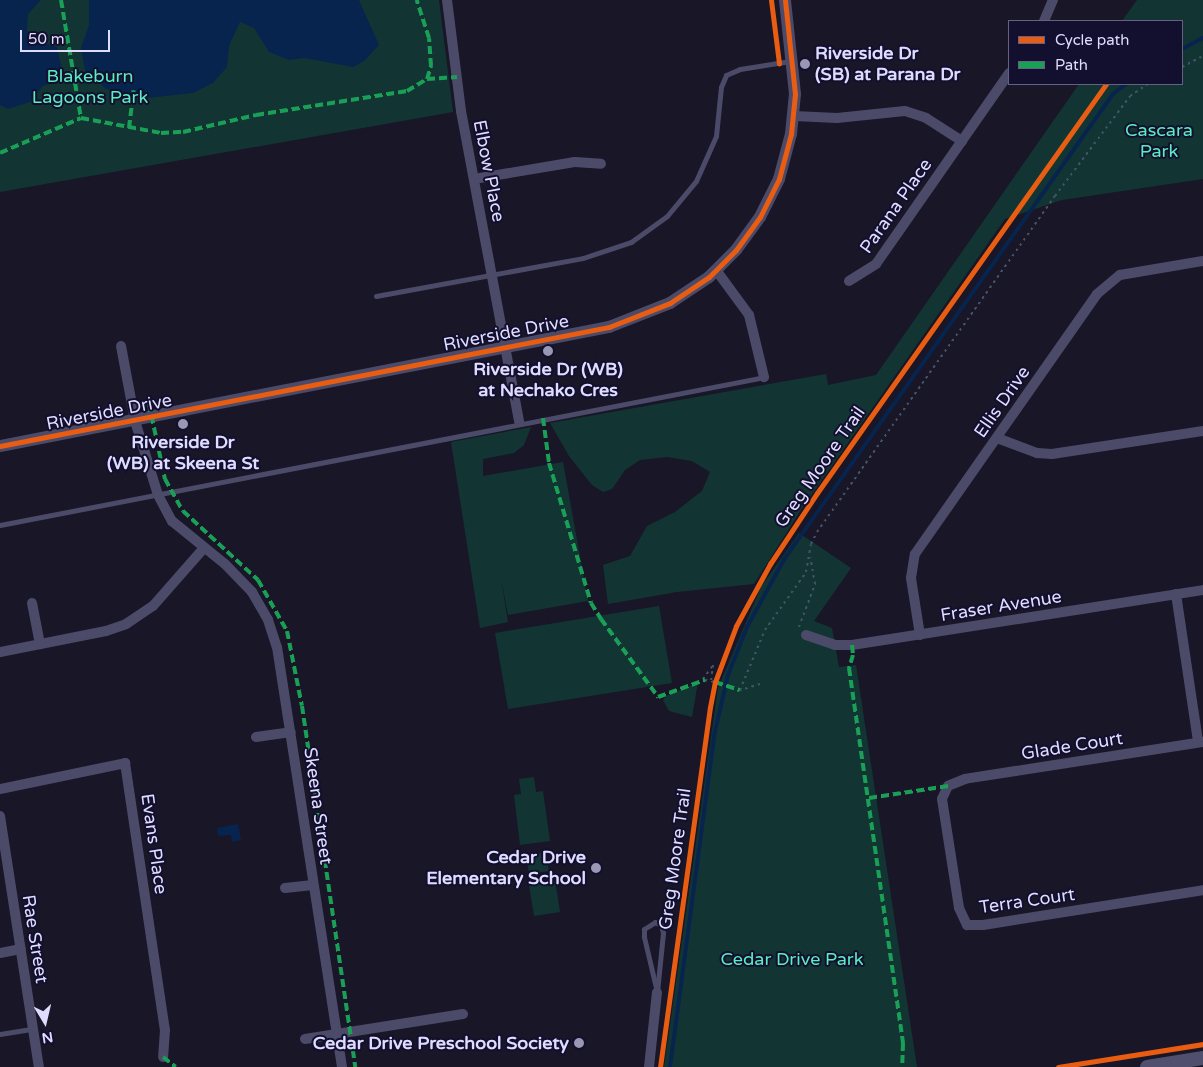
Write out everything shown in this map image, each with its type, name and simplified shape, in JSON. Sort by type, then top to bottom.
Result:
[{"type":"main road","points":[[1147,1067],[1203,1058]]},
{"type":"street","name":"Elbow Place","points":[[447,0],[461,111],[519,422]]},
{"type":"street","name":"Riverside Drive","points":[[0,446],[135,421],[631,321],[677,299],[716,270],[744,240],[770,198],[787,154],[794,116],[793,61],[785,0]]},
{"type":"street","points":[[1044,20],[1053,0]]},
{"type":"street","name":"Parana Place","points":[[849,281],[876,264],[1008,74]]},
{"type":"street","points":[[794,116],[837,118],[905,111],[926,118],[962,141]]},
{"type":"street","points":[[474,179],[575,162],[601,164]]},
{"type":"street","name":"Ellis Drive","points":[[920,635],[911,578],[913,561],[1105,284],[1130,272],[1203,261]]},
{"type":"street","points":[[716,270],[749,315],[764,377]]},
{"type":"street","name":"Skeena Street","points":[[122,346],[135,421],[158,495],[172,520],[203,549],[241,580],[268,620],[280,663],[342,1067]]},
{"type":"street","points":[[997,438],[1032,451],[1052,454],[1203,431]]},
{"type":"street","points":[[0,652],[106,631],[126,624],[153,606],[203,549]]},
{"type":"street","name":"Fraser Avenue","points":[[801,633],[841,646],[1203,590]]},
{"type":"street","points":[[1176,594],[1200,742]]},
{"type":"street","points":[[32,603],[40,644]]},
{"type":"street","name":"Skeena Street","points":[[256,737],[291,732]]},
{"type":"street","name":"Glade Court","points":[[948,786],[965,780],[1200,742]]},
{"type":"street","name":"Evans Place","points":[[0,789],[125,763],[164,1030],[163,1057]]},
{"type":"street","name":"Terra Court","points":[[948,786],[942,799],[959,908],[967,924],[983,925],[1203,890]]},
{"type":"street","name":"Rae Street","points":[[0,816],[39,1067]]},
{"type":"street","name":"Skeena Street","points":[[285,888],[313,885]]},
{"type":"street","points":[[0,953],[21,949]]},
{"type":"street","points":[[649,1067],[657,992]]},
{"type":"street","points":[[305,1039],[464,1014]]},
{"type":"lane","points":[[376,296],[600,253],[643,234],[679,203],[701,172],[719,123],[724,77],[740,69],[793,61]]},
{"type":"lane","points":[[0,525],[519,422],[764,377]]},
{"type":"lane","points":[[655,922],[661,925],[663,933],[657,992],[644,937],[644,929],[655,922]]},
{"type":"lane","points":[[0,1034],[33,1029]]},
{"type":"path","points":[[1183,66],[1203,56]]},
{"type":"path","points":[[760,684],[740,690],[765,630],[806,572],[811,544],[827,517],[1055,196],[1130,96],[1146,85]]},
{"type":"path","points":[[801,633],[815,584],[809,555]]},
{"type":"path","points":[[713,682],[704,679],[713,665],[713,682],[713,690]]},
{"type":"path","points":[[713,682],[720,665]]},
{"type":"green space","name":"Blakeburn Lagoons Park","points":[[0,0],[439,0],[453,112],[0,192]]},
{"type":"green space","name":"Cascara Park","points":[[1137,0],[1203,0],[1203,179],[1062,200],[1005,219],[801,510],[754,584],[677,592],[608,604],[603,565],[630,556],[647,526],[675,512],[702,491],[710,472],[692,461],[667,457],[640,460],[625,470],[612,489],[603,492],[592,485],[569,456],[550,423],[826,374],[828,385],[876,375],[1078,85],[1183,85],[1183,20],[1123,20]]},
{"type":"green space","points":[[531,427],[524,445],[514,453],[483,459],[483,476],[563,462],[588,601],[508,615],[501,578],[508,622],[480,628],[451,442]]},
{"type":"green space","name":"Cedar Drive Park","points":[[799,533],[851,568],[814,621],[832,628],[839,667],[856,665],[917,1067],[664,1067],[718,688],[761,587]]},
{"type":"green space","points":[[659,606],[672,683],[508,709],[495,633]]},
{"type":"green space","points":[[698,682],[692,717],[669,711],[663,700],[666,696]]},
{"type":"green space","points":[[534,777],[536,792],[543,791],[550,841],[520,845],[514,795],[521,794],[519,779]]},
{"type":"green space","points":[[546,852],[549,871],[529,874],[526,855]]},
{"type":"green space","points":[[555,880],[560,912],[534,916],[529,885]]},
{"type":"water","points":[[0,0],[41,0],[28,14],[27,29],[31,39],[57,47],[62,70],[57,81],[43,86],[30,102],[8,109],[0,105]]},
{"type":"water","points":[[89,0],[359,0],[379,45],[364,61],[353,67],[304,58],[289,60],[269,52],[254,28],[240,22],[229,46],[227,67],[213,83],[193,93],[147,98],[106,89],[85,70],[81,48],[89,25]]},
{"type":"water","points":[[238,824],[241,840],[232,842],[231,835],[218,836],[217,828]]},
{"type":"waterway","points":[[1183,48],[1203,38]]},
{"type":"waterway","points":[[670,1067],[714,736],[728,675],[747,627],[785,558],[1113,94],[1125,85]]},
{"type":"marked path","points":[[61,0],[81,118]]},
{"type":"marked path","points":[[0,153],[81,118],[161,133],[183,132],[256,115],[407,91],[427,79],[431,66],[429,38],[417,0]]},
{"type":"marked path","points":[[427,79],[457,77]]},
{"type":"marked path","points":[[129,128],[134,90]]},
{"type":"marked path","points":[[149,404],[165,479],[183,511],[258,580],[287,631],[302,706],[355,1067]]},
{"type":"marked path","points":[[543,418],[549,463],[591,603],[658,697],[705,680]]},
{"type":"marked path","points":[[852,645],[853,655],[849,668],[903,1043],[902,1067]]},
{"type":"marked path","points":[[715,682],[740,690]]},
{"type":"marked path","points":[[869,798],[948,786]]},
{"type":"marked path","points":[[163,1057],[176,1067]]},
{"type":"cycle path","points":[[771,0],[779,63]]},
{"type":"cycle path","points":[[0,446],[609,327],[670,303],[709,277],[736,250],[760,217],[779,179],[791,134],[795,94],[785,0]]},
{"type":"cycle path","name":"Greg Moore Trail","points":[[660,1067],[710,707],[715,682],[736,626],[770,564],[817,493],[1105,85]]},
{"type":"cycle path","points":[[1058,1067],[1203,1044]]},
{"type":"place","name":"Riverside Dr (SB) at Parana Dr","points":[[805,64]]},
{"type":"place","name":"Riverside Dr (WB) at Nechako Cres","points":[[548,351]]},
{"type":"place","name":"Riverside Dr (WB) at Skeena St","points":[[183,424]]},
{"type":"place","name":"Cedar Drive Elementary School","points":[[596,868]]},
{"type":"place","name":"Cedar Drive Preschool Society","points":[[579,1043]]}]
